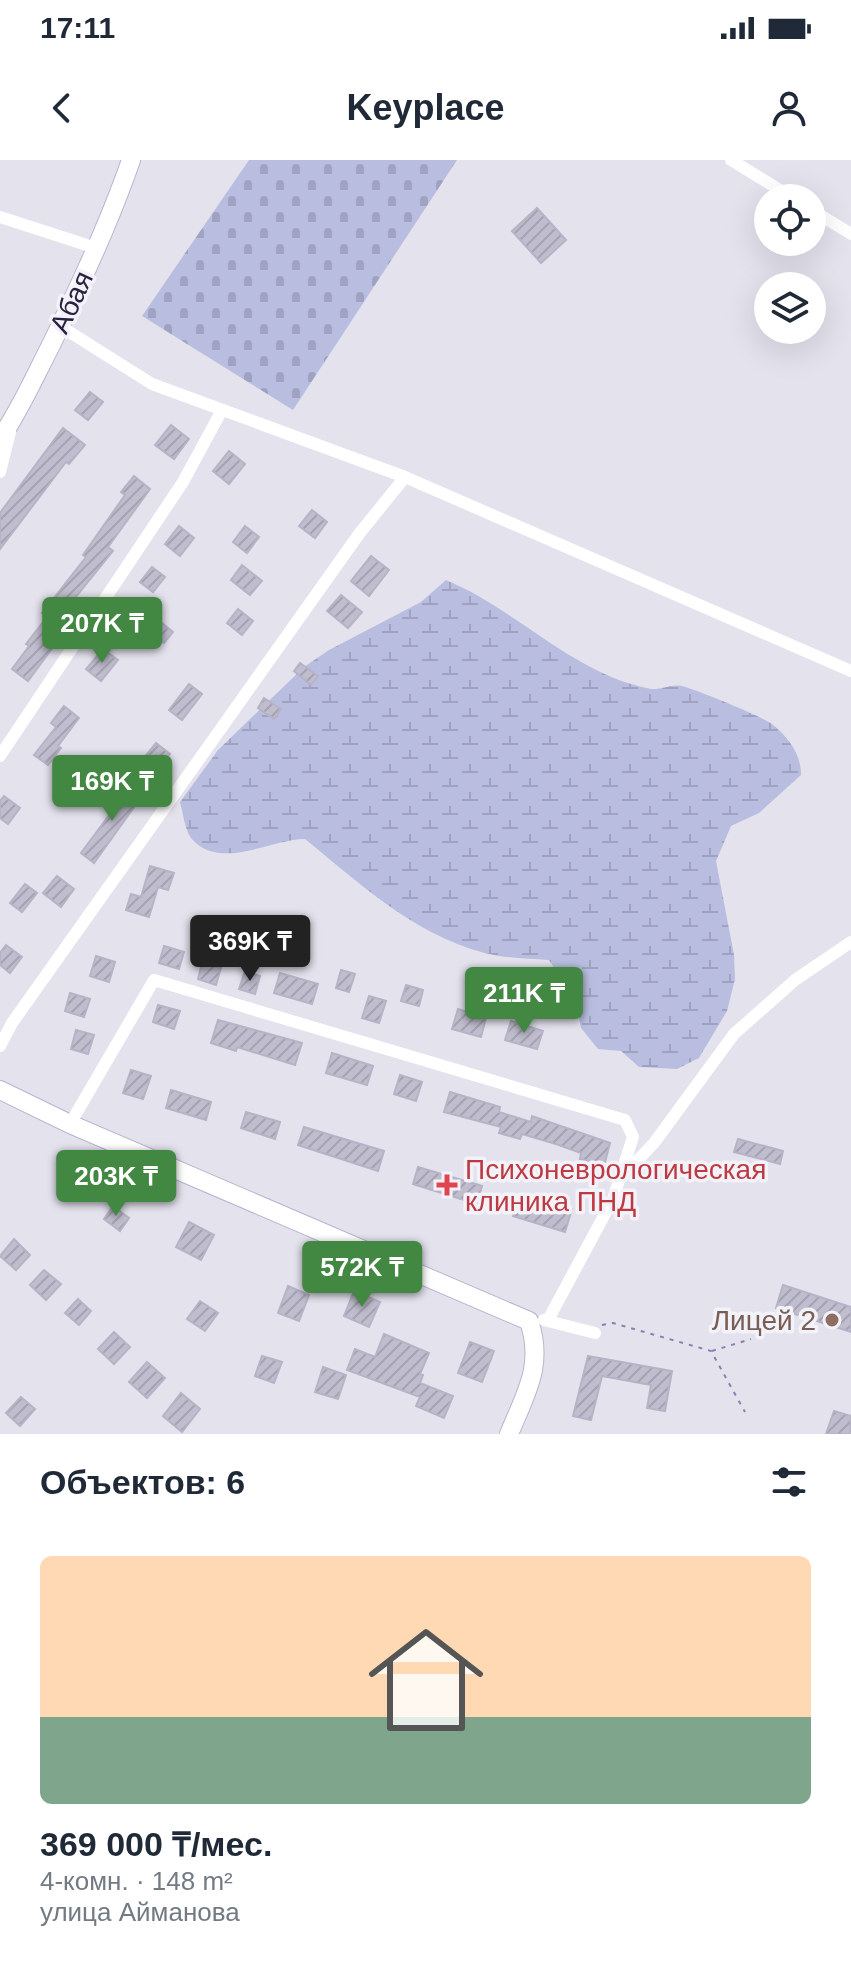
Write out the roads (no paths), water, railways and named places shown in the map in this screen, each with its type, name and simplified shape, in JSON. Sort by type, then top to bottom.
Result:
[{"type":"street","name":"Абая","points":[[0,439],[13,421],[60,326],[96,248],[131,160]]},
{"type":"street","points":[[731,160],[770,184]]},
{"type":"street","points":[[0,217],[96,248]]},
{"type":"street","points":[[826,219],[851,234]]},
{"type":"street","points":[[60,326],[152,384],[405,477],[851,671]]},
{"type":"street","points":[[0,756],[183,482],[222,410]]},
{"type":"street","points":[[0,472],[13,421]]},
{"type":"street","points":[[0,1046],[12,1023],[350,547],[405,477]]},
{"type":"street","points":[[619,1180],[654,1143],[734,1034],[795,980],[851,942]]},
{"type":"street","points":[[70,1124],[154,980],[625,1120],[633,1137],[613,1199],[548,1320]]},
{"type":"street","points":[[0,1090],[70,1124],[529,1321],[548,1320],[596,1329]]},
{"type":"street","points":[[509,1434],[536,1359],[535,1339],[529,1321]]},
{"type":"place","name":"Психоневрологическая клиника ПНД","points":[[447,1185]]},
{"type":"place","name":"Лицей 2","points":[[832,1320]]}]
